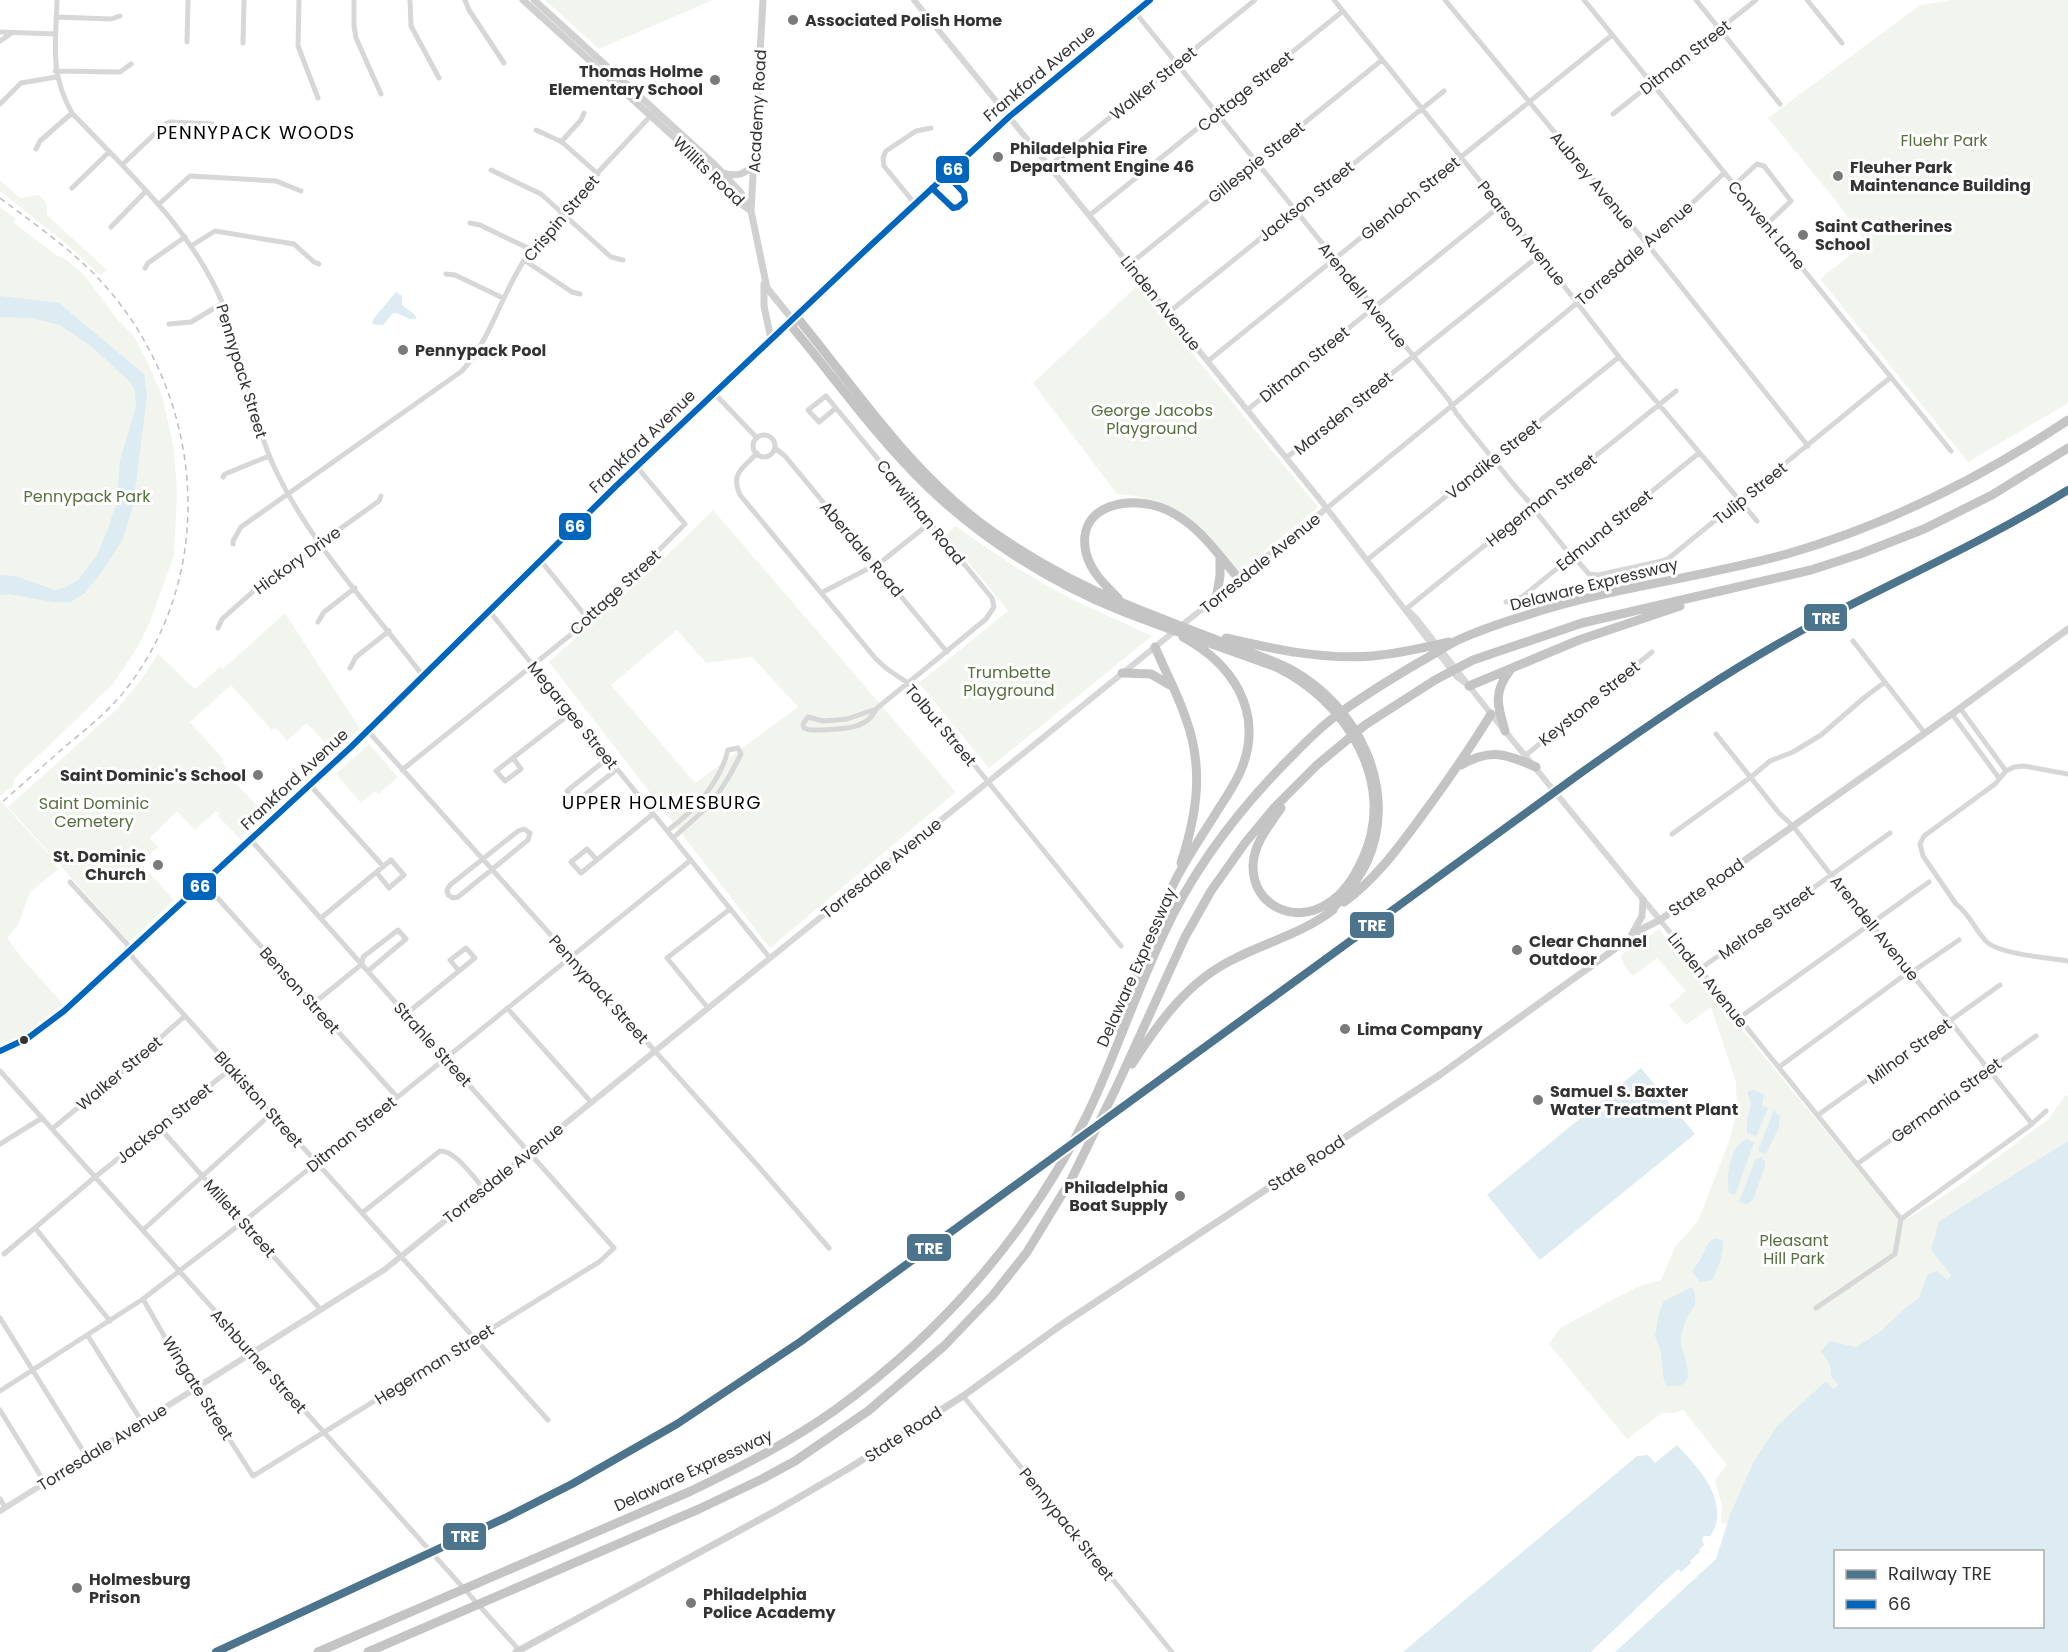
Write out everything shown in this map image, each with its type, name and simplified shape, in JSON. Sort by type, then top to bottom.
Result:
[{"type":"highway","points":[[1329,701],[1305,683],[1276,667],[1101,602],[1012,553],[958,513],[929,488],[889,445],[793,328],[792,319],[800,321],[907,455],[933,483],[992,531],[1041,562],[1088,587],[1292,670],[1329,701],[1354,728],[1377,786],[1377,826],[1367,861],[1358,877],[1329,913]]},
{"type":"highway","name":"Delaware Expressway","points":[[318,1652],[691,1491],[738,1468],[793,1437],[836,1409],[916,1344],[993,1264],[1035,1204],[1066,1154],[1090,1108],[1173,914],[1208,853],[1273,775],[1332,719],[1391,679],[1457,640],[1528,614],[1572,602],[1784,555],[1854,532],[1929,500],[2013,457],[2068,420]]},
{"type":"highway","name":"Delaware Expressway","points":[[369,1652],[730,1495],[795,1461],[836,1434],[904,1382],[944,1346],[993,1294],[1027,1252],[1072,1178],[1185,937],[1211,891],[1245,843],[1293,788],[1365,725],[1435,680],[1473,660],[1582,623],[1819,567],[1924,529],[1992,495],[2068,448]]},
{"type":"highway","points":[[1124,603],[1100,580],[1086,554],[1085,541],[1089,526],[1095,516],[1106,507],[1119,503],[1133,501],[1164,508],[1195,528],[1239,579]]},
{"type":"highway","points":[[1213,601],[1220,576],[1220,557]]},
{"type":"highway","points":[[1469,686],[1600,632],[1732,588]]},
{"type":"highway","points":[[1151,621],[1188,639],[1213,656],[1233,678],[1244,701],[1247,715],[1248,748],[1243,766],[1232,789],[1176,880]]},
{"type":"highway","points":[[1197,631],[1278,649],[1346,657],[1396,654],[1457,640]]},
{"type":"highway","points":[[1090,1108],[1133,986],[1176,880],[1194,818],[1197,773],[1189,726],[1156,646]]},
{"type":"highway","points":[[1505,731],[1499,709],[1498,693],[1500,683],[1511,669]]},
{"type":"highway","points":[[1122,673],[1151,674],[1171,686]]},
{"type":"highway","points":[[1114,1092],[1157,1026],[1184,994],[1200,980],[1232,959],[1288,936],[1329,913],[1355,894],[1389,860],[1459,766],[1491,714]]},
{"type":"highway","points":[[1459,766],[1478,756],[1496,753],[1536,767]]},
{"type":"highway","points":[[1293,788],[1257,848],[1254,872],[1258,889],[1266,900],[1289,913],[1305,914],[1318,910],[1338,896],[1358,869],[1366,853],[1374,820],[1374,802],[1365,754]]},
{"type":"main road","name":"Willits Road","points":[[523,0],[723,173],[741,194],[751,211]]},
{"type":"main road","name":"Willits Road","points":[[534,0],[653,113],[740,203],[751,211]]},
{"type":"main road","name":"Academy Road","points":[[763,0],[751,211],[765,278],[772,295],[792,319]]},
{"type":"main road","name":"Frankford Avenue","points":[[0,1051],[28,1038],[52,1021],[204,883],[368,731],[637,467],[915,204],[1010,116],[1150,0]]},
{"type":"main road","points":[[723,173],[742,174],[754,163]]},
{"type":"main road","points":[[765,278],[764,306],[771,339]]},
{"type":"main road","name":"State Road","points":[[517,1651],[779,1509],[851,1467],[963,1396],[1061,1325],[1441,1074],[1630,938],[1660,920],[1952,714],[2068,629]]},
{"type":"main road","points":[[1630,938],[1643,912],[1643,900]]},
{"type":"street","name":"Pennypack Street","points":[[57,0],[56,74],[72,113],[159,204],[191,246],[223,303],[269,456],[289,494],[320,543],[424,677]]},
{"type":"street","points":[[187,42],[188,0]]},
{"type":"street","points":[[243,43],[244,0]]},
{"type":"street","points":[[299,0],[298,46],[318,98]]},
{"type":"street","points":[[354,0],[356,38],[381,94]]},
{"type":"street","points":[[410,0],[411,26],[440,78]]},
{"type":"street","points":[[465,0],[469,10],[504,63]]},
{"type":"street","name":"Linden Avenue","points":[[914,0],[1327,508],[1413,621],[1546,779],[1901,1219]]},
{"type":"street","name":"Walker Street","points":[[1050,166],[1255,0]]},
{"type":"street","name":"Pearson Avenue","points":[[1334,0],[1540,255],[1619,357],[1757,522]]},
{"type":"street","name":"Aubrey Avenue","points":[[1445,0],[1648,245],[1808,446]]},
{"type":"street","name":"Convent Lane","points":[[1584,0],[1951,451]]},
{"type":"street","points":[[1696,0],[1780,104]]},
{"type":"street","name":"Ditman Street","points":[[1613,114],[1756,0]]},
{"type":"street","points":[[1807,0],[1842,43]]},
{"type":"street","name":"Cottage Street","points":[[1090,215],[1343,11]]},
{"type":"street","name":"Arendell Avenue","points":[[1135,12],[1572,557],[1591,575]]},
{"type":"street","points":[[57,17],[111,19],[120,16]]},
{"type":"street","points":[[0,32],[56,34]]},
{"type":"street","points":[[0,41],[12,33]]},
{"type":"street","name":"Glenloch Street","points":[[1208,361],[1611,36]]},
{"type":"street","name":"Gillespie Street","points":[[1130,264],[1382,60]]},
{"type":"street","points":[[0,104],[21,83],[56,74],[120,72],[131,64]]},
{"type":"street","name":"Jackson Street","points":[[1168,312],[1444,91]]},
{"type":"street","points":[[36,149],[40,141],[72,113]]},
{"type":"street","points":[[561,142],[581,120],[584,113]]},
{"type":"street","name":"Crispin Street","points":[[233,544],[241,527],[462,371],[481,347],[503,297],[532,250],[562,213],[653,113]]},
{"type":"street","points":[[122,165],[165,124],[170,122],[212,123]]},
{"type":"street","points":[[915,204],[884,166],[883,158],[886,151],[909,136],[922,128],[931,128]]},
{"type":"street","points":[[536,130],[561,142],[598,174]]},
{"type":"street","points":[[72,188],[109,152]]},
{"type":"street","points":[[1734,185],[1757,164],[1764,166],[1791,201],[1767,224]]},
{"type":"street","points":[[491,170],[536,191],[611,257],[622,260]]},
{"type":"street","name":"Torresdale Avenue","points":[[3,1509],[376,1276],[1452,407],[1648,245],[1724,173]]},
{"type":"street","points":[[159,204],[190,176],[276,181],[301,191]]},
{"type":"street","points":[[111,227],[146,191]]},
{"type":"street","name":"Ditman Street","points":[[1247,410],[1500,206]]},
{"type":"street","points":[[470,223],[480,225],[532,250]]},
{"type":"street","points":[[191,246],[215,231],[294,244],[319,264]]},
{"type":"street","points":[[145,268],[148,263],[185,237]]},
{"type":"street","name":"Marsden Street","points":[[1286,458],[1540,255]]},
{"type":"street","points":[[525,260],[572,292],[580,294]]},
{"type":"street","points":[[446,274],[455,275],[503,297]]},
{"type":"street","points":[[169,324],[191,322],[223,303]]},
{"type":"street","name":"Vandike Street","points":[[1367,560],[1619,357]]},
{"type":"street","name":"Tulip Street","points":[[1591,575],[1669,558],[1892,377]]},
{"type":"street","name":"Hegerman Street","points":[[1406,609],[1676,391]]},
{"type":"street","points":[[714,393],[757,438]]},
{"type":"street","points":[[826,396],[836,408],[819,422],[808,410],[826,396]]},
{"type":"street","name":"Carwithan Road","points":[[836,408],[992,598],[994,607],[986,619],[947,651]]},
{"type":"street","points":[[764,435],[771,437],[775,448],[772,453],[762,456],[757,453],[754,445],[757,438],[764,435]]},
{"type":"street","name":"Aberdale Road","points":[[775,448],[785,456],[947,651]]},
{"type":"street","name":"Tolbut Street","points":[[757,453],[741,468],[738,475],[737,488],[740,495],[876,659],[908,683],[1121,946]]},
{"type":"street","name":"Edmund Street","points":[[1506,602],[1522,597],[1700,453]]},
{"type":"street","points":[[223,477],[225,474],[269,456]]},
{"type":"street","name":"Cottage Street","points":[[402,770],[589,620],[685,524],[637,467]]},
{"type":"street","name":"Hickory Drive","points":[[218,628],[222,619],[257,588],[379,501],[381,496]]},
{"type":"street","points":[[820,593],[875,565],[930,523]]},
{"type":"street","points":[[541,561],[589,620]]},
{"type":"street","points":[[318,622],[324,612],[355,588]]},
{"type":"street","name":"Megargee Street","points":[[490,612],[770,958]]},
{"type":"street","points":[[350,668],[356,657],[389,631]]},
{"type":"street","points":[[1853,641],[1924,732]]},
{"type":"street","points":[[876,709],[847,719],[823,721],[808,717],[803,724],[804,728],[811,731],[847,728],[870,719],[876,709],[947,651]]},
{"type":"street","name":"Keystone Street","points":[[1526,755],[1652,652]]},
{"type":"street","points":[[1672,834],[1773,759],[1793,752],[1821,735],[1885,682]]},
{"type":"street","points":[[1960,708],[2007,771]]},
{"type":"street","points":[[513,758],[520,769],[505,781],[496,771],[571,712]]},
{"type":"street","points":[[1952,714],[2000,778]]},
{"type":"street","name":"Pennypack Street","points":[[368,731],[830,1248]]},
{"type":"street","name":"Arendell Avenue","points":[[1716,734],[1779,813],[1793,826],[2032,1124]]},
{"type":"street","points":[[667,831],[706,794],[728,750],[738,748],[741,754],[727,781],[712,802],[673,838]]},
{"type":"street","points":[[608,758],[567,791],[576,802],[617,769]]},
{"type":"street","points":[[2068,774],[2024,766],[2007,771],[1995,784],[1924,836],[1920,844],[1920,850],[1956,904],[1964,910],[1991,946],[2007,951],[2068,961]]},
{"type":"street","points":[[310,785],[383,866]]},
{"type":"street","points":[[597,860],[587,849],[571,862],[582,873],[653,814]]},
{"type":"street","points":[[520,830],[529,831],[528,840],[492,869],[458,897],[453,898],[448,895],[448,887],[482,859],[520,830]]},
{"type":"street","name":"Melrose Street","points":[[1700,969],[1890,833]]},
{"type":"street","name":"Strahle Street","points":[[250,840],[614,1248]]},
{"type":"street","points":[[321,918],[391,860],[404,875],[389,888],[377,873]]},
{"type":"street","name":"Ditman Street","points":[[0,1391],[143,1299],[243,1222],[691,860]]},
{"type":"street","name":"Blakiston Street","points":[[70,882],[127,944],[133,958],[548,1420]]},
{"type":"street","points":[[1739,1018],[1929,882]]},
{"type":"street","name":"Benson Street","points":[[204,883],[397,1097]]},
{"type":"street","points":[[708,1008],[667,958],[730,909]]},
{"type":"street","points":[[313,1004],[362,964],[363,957],[398,930],[406,939],[368,971]]},
{"type":"street","points":[[1779,1067],[1910,971],[1915,970],[1959,940]]},
{"type":"street","points":[[406,1014],[459,971],[475,958],[466,948],[450,960],[459,971]]},
{"type":"street","name":"Milnor Street","points":[[1818,1115],[2000,985]]},
{"type":"street","points":[[507,1008],[591,1102]]},
{"type":"street","name":"Walker Street","points":[[52,1129],[126,1069],[185,1016]]},
{"type":"street","name":"Germania Street","points":[[1857,1164],[2036,1036]]},
{"type":"street","name":"Jackson Street","points":[[95,1177],[232,1068]]},
{"type":"street","name":"Ashburner Street","points":[[0,1071],[426,1546],[517,1651]]},
{"type":"street","points":[[1816,1308],[1895,1254],[1901,1219],[2032,1124],[2046,1111]]},
{"type":"street","points":[[143,1230],[272,1113]]},
{"type":"street","points":[[0,1144],[42,1118]]},
{"type":"street","name":"Millett Street","points":[[159,1127],[321,1310]]},
{"type":"street","points":[[362,1213],[436,1153],[444,1151],[451,1153],[484,1189]]},
{"type":"street","points":[[4,1254],[95,1177]]},
{"type":"street","points":[[36,1229],[110,1321]]},
{"type":"street","name":"Hegerman Street","points":[[253,1475],[599,1262],[614,1248]]},
{"type":"street","name":"Wingate Street","points":[[143,1299],[253,1475]]},
{"type":"street","points":[[0,1318],[87,1457]]},
{"type":"street","points":[[87,1336],[142,1422]]},
{"type":"street","name":"Pennypack Street","points":[[963,1396],[1173,1652]]},
{"type":"street","points":[[0,1410],[45,1483]]},
{"type":"street","points":[[0,1499],[3,1509]]},
{"type":"green space","points":[[545,0],[713,0],[599,49]]},
{"type":"green space","name":"Fluehr Park","points":[[1950,0],[2068,0],[2068,403],[1968,462],[1820,279],[1866,242],[1833,197],[1768,118],[1920,5]]},
{"type":"green space","points":[[0,180],[20,198],[39,195],[46,202],[47,215],[107,270],[100,275],[69,246],[0,191]]},
{"type":"green space","name":"Pennypack Park","points":[[0,207],[16,219],[13,222],[56,255],[67,260],[85,276],[117,319],[134,336],[163,399],[174,449],[177,492],[174,555],[150,622],[137,648],[113,684],[14,779],[13,786],[0,796]]},
{"type":"green space","name":"George Jacobs Playground","points":[[1137,286],[1318,507],[1239,572],[1201,528],[1174,508],[1139,497],[1117,494],[1033,383]]},
{"type":"green space","points":[[713,510],[956,792],[770,948],[549,662],[656,566]],"holes":[[[677,630],[706,663],[752,657],[798,707],[695,783],[611,685]]]},
{"type":"green space","name":"Trumbette Playground","points":[[955,526],[1017,568],[1069,598],[1152,636],[989,768],[919,683],[1008,611],[946,535]]},
{"type":"green space","name":"Saint Dominic Cemetery","points":[[285,613],[360,729],[334,752],[307,723],[287,741],[276,728],[272,730],[231,685],[190,722],[224,760],[222,762],[226,767],[226,773],[266,815],[240,839],[216,811],[195,830],[177,811],[150,838],[158,847],[140,863],[174,900],[129,942],[8,807],[117,709],[141,680],[158,654],[195,689],[220,667],[223,669]]},
{"type":"green space","points":[[369,744],[398,777],[379,794],[375,791],[361,803],[336,774]]},
{"type":"green space","points":[[0,800],[57,863],[55,865],[59,869],[30,892],[19,923],[7,938],[63,1004],[25,1034],[0,1044]]},
{"type":"green space","name":"Pleasant Hill Park","points":[[1659,929],[1894,1214],[1909,1218],[1960,1185],[2049,1119],[2064,1097],[2068,1095],[2068,1141],[1939,1221],[1951,1276],[1946,1281],[1937,1271],[1919,1298],[1881,1331],[1856,1347],[1830,1342],[1831,1376],[1838,1384],[1833,1389],[1826,1381],[1753,1463],[1727,1524],[1721,1523],[1722,1506],[1715,1480],[1727,1465],[1683,1410],[1675,1413],[1662,1413],[1627,1439],[1549,1344],[1560,1328],[1637,1287],[1661,1280],[1675,1247],[1698,1221],[1729,1141],[1737,1112],[1736,1082],[1711,1007],[1686,1025],[1669,1005],[1686,991],[1657,958],[1633,976],[1624,966],[1621,955]]},
{"type":"shaded area","points":[[396,292],[402,296],[402,305],[417,318],[410,319],[393,313],[383,325],[372,323],[374,318]]},
{"type":"shaded area","points":[[0,296],[59,303],[144,374],[147,396],[133,506],[122,541],[86,592],[71,602],[0,595],[0,575],[15,576],[55,590],[78,580],[97,555],[117,501],[120,460],[136,407],[135,391],[130,382],[92,347],[60,325],[31,318],[0,317]]},
{"type":"shaded area","points":[[1641,1068],[1695,1134],[1540,1260],[1487,1195]]},
{"type":"shaded area","points":[[1753,1090],[1764,1094],[1762,1106],[1768,1108],[1756,1136],[1747,1133],[1751,1104],[1747,1092]]},
{"type":"shaded area","points":[[1774,1110],[1780,1117],[1779,1127],[1766,1154],[1758,1151]]},
{"type":"shaded area","points":[[1748,1139],[1754,1143],[1735,1195],[1729,1193],[1728,1178],[1731,1162],[1737,1147]]},
{"type":"shaded area","points":[[2068,1141],[2068,1652],[1615,1652],[1716,1559],[1730,1515],[1753,1463],[1777,1426],[1826,1381],[1833,1389],[1838,1385],[1831,1376],[1830,1365],[1821,1351],[1830,1341],[1856,1347],[1881,1331],[1919,1298],[1927,1275],[1937,1271],[1947,1280],[1951,1275],[1931,1250],[1939,1221]]},
{"type":"shaded area","points":[[1760,1157],[1765,1161],[1765,1165],[1753,1200],[1746,1205],[1739,1202],[1756,1158]]},
{"type":"shaded area","points":[[1717,1238],[1723,1241],[1723,1251],[1718,1266],[1712,1280],[1700,1282],[1692,1272],[1708,1243]]},
{"type":"shaded area","points":[[1692,1287],[1695,1294],[1695,1305],[1686,1319],[1681,1337],[1688,1375],[1683,1384],[1666,1386],[1661,1352],[1655,1336],[1659,1313],[1664,1301]]},
{"type":"shaded area","points":[[1677,1445],[1699,1469],[1710,1487],[1717,1507],[1715,1527],[1711,1536],[1704,1536],[1702,1539],[1704,1545],[1690,1561],[1691,1563],[1681,1572],[1678,1569],[1591,1652],[1403,1652],[1637,1456],[1648,1455],[1655,1463]]},
{"type":"pier","points":[[1668,1578],[1670,1580],[1595,1652],[1591,1652]]},
{"type":"pier","points":[[1678,1590],[1680,1592],[1615,1652],[1612,1652]]},
{"type":"railway","points":[[0,198],[56,240],[96,276],[140,333],[163,380],[179,431],[187,483],[186,536],[177,588],[158,637],[130,684],[115,702],[0,804]]},
{"type":"rail line","name":"TRE","points":[[216,1652],[505,1518],[572,1484],[677,1424],[800,1342],[1578,775],[1669,712],[1795,634],[1979,540],[2068,490]]},
{"type":"transit line","name":"66","points":[[0,1051],[28,1038],[64,1011],[351,747],[616,486],[871,245],[1010,116],[1150,0]]},
{"type":"transit line","name":"66","points":[[932,188],[953,208],[965,201],[964,193],[947,175]]},
{"type":"place","name":"Associated Polish Home","points":[[793,20]]},
{"type":"place","name":"Thomas Holme Elementary School","points":[[715,80]]},
{"type":"place","name":"Philadelphia Fire Department Engine 46","points":[[998,157]]},
{"type":"place","name":"Fleuher Park Maintenance Building","points":[[1838,176]]},
{"type":"place","name":"Saint Catherines School","points":[[1803,235]]},
{"type":"place","name":"Pennypack Pool","points":[[403,350]]},
{"type":"place","name":"Saint Dominic's School","points":[[258,775]]},
{"type":"place","name":"St. Dominic Church","points":[[158,865]]},
{"type":"place","name":"Clear Channel Outdoor","points":[[1517,950]]},
{"type":"place","name":"Lima Company","points":[[1345,1029]]},
{"type":"place","name":"Samuel S. Baxter Water Treatment Plant","points":[[1538,1100]]},
{"type":"place","name":"Philadelphia Boat Supply","points":[[1180,1196]]},
{"type":"place","name":"Holmesburg Prison","points":[[77,1588]]},
{"type":"place","name":"Philadelphia Police Academy","points":[[691,1603]]},
{"type":"district","name":"PENNYPACK WOODS","points":[[256,133]]},
{"type":"district","name":"UPPER HOLMESBURG","points":[[662,803]]}]
